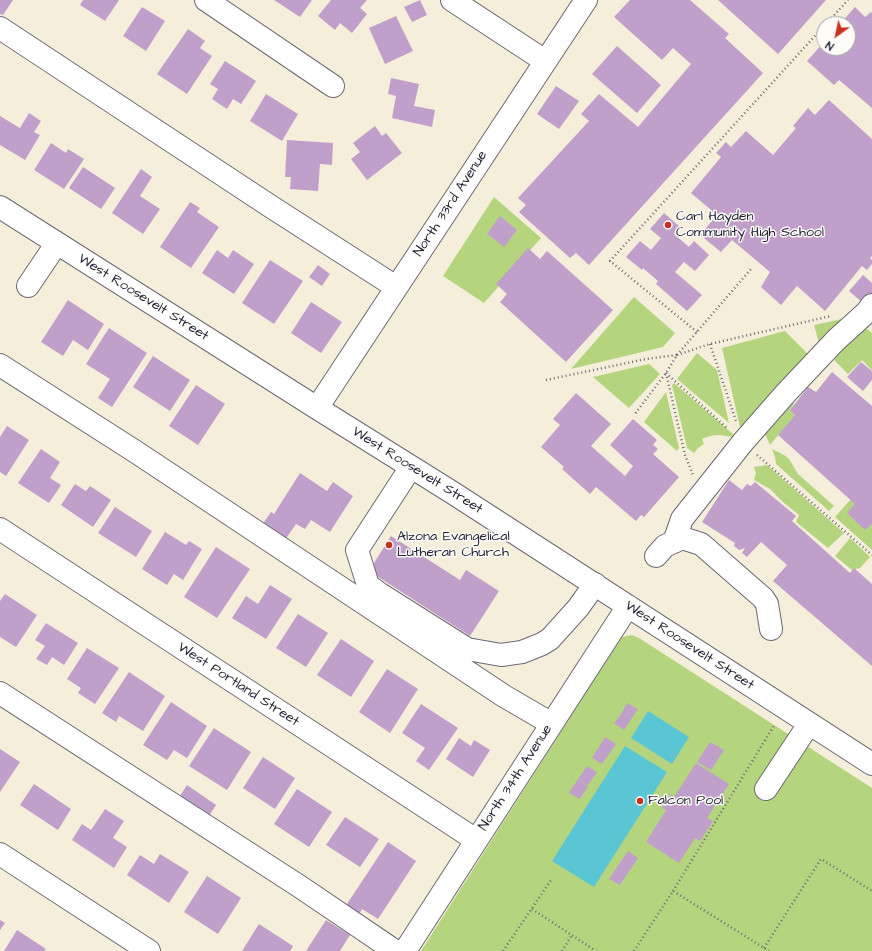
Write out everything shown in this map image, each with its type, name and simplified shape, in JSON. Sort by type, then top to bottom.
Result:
[{"type":"street","points":[[206,0],[333,86]]},
{"type":"street","points":[[452,0],[545,61]]},
{"type":"street","name":"North 33rd Avenue","points":[[317,408],[586,0]]},
{"type":"street","points":[[0,28],[396,287]]},
{"type":"street","name":"West Roosevelt Street","points":[[0,207],[453,493],[872,764]]},
{"type":"street","points":[[28,286],[57,243]]},
{"type":"street","points":[[674,542],[682,519],[743,442],[831,345],[867,312],[872,305]]},
{"type":"street","points":[[0,365],[143,457],[504,696],[552,724]]},
{"type":"street","points":[[411,467],[357,550],[368,585],[467,649],[501,655],[522,652],[542,644],[550,639],[578,608],[595,584]]},
{"type":"street","name":"West Portland Street","points":[[0,529],[476,840]]},
{"type":"street","points":[[656,556],[665,546],[682,538],[701,544],[763,598],[767,604],[771,629]]},
{"type":"street","name":"North 34th Avenue","points":[[405,951],[628,606]]},
{"type":"street","points":[[0,693],[299,886],[394,951]]},
{"type":"street","points":[[766,790],[809,724]]},
{"type":"street","points":[[0,854],[149,951]]},
{"type":"path","points":[[833,16],[848,0]]},
{"type":"path","points":[[697,332],[610,261],[816,35]]},
{"type":"path","points":[[634,415],[666,373],[677,355],[750,269]]},
{"type":"path","points":[[546,380],[646,359],[677,355],[710,344],[832,316]]},
{"type":"path","points":[[710,344],[743,442]]},
{"type":"path","points":[[666,373],[872,555]]},
{"type":"path","points":[[666,373],[685,455]]},
{"type":"path","points":[[634,951],[673,891],[784,708]]},
{"type":"path","points":[[764,948],[821,859],[872,891]]},
{"type":"path","points":[[504,951],[551,880]]},
{"type":"path","points":[[673,891],[769,951]]},
{"type":"path","points":[[532,909],[596,951]]},
{"type":"path","points":[[562,951],[572,935]]},
{"type":"green space","points":[[494,197],[541,238],[484,303],[443,276]]},
{"type":"green space","points":[[634,297],[675,333],[663,347],[571,369]]},
{"type":"green space","points":[[851,317],[819,343],[814,325]]},
{"type":"green space","points":[[864,327],[872,333],[872,370],[862,360],[848,374],[834,360],[841,351],[839,349]]},
{"type":"green space","points":[[785,331],[808,354],[744,428],[740,427],[722,348]]},
{"type":"green space","points":[[697,353],[717,370],[729,423],[677,379]]},
{"type":"green space","points":[[649,364],[660,374],[629,408],[593,377]]},
{"type":"green space","points":[[674,383],[733,434],[732,437],[716,435],[702,439],[704,444],[694,453],[687,448],[672,385]]},
{"type":"green space","points":[[666,392],[679,448],[677,451],[644,422]]},
{"type":"green space","points":[[790,401],[794,404],[790,410],[795,415],[770,445],[763,432]]},
{"type":"green space","points":[[772,449],[789,459],[798,474],[834,506],[829,511],[776,464]]},
{"type":"green space","points":[[767,465],[844,533],[828,548],[796,522],[799,515],[770,489],[754,480],[756,473],[754,467]]},
{"type":"green space","points":[[851,499],[872,524],[872,550],[835,517]]},
{"type":"green space","points":[[850,538],[870,557],[860,568],[852,570],[835,556]]},
{"type":"green space","points":[[632,635],[639,638],[872,788],[872,951],[421,951],[617,644],[622,637]]},
{"type":"water","points":[[648,711],[689,737],[672,764],[631,738]]},
{"type":"water","points":[[625,746],[667,772],[594,887],[552,861]]},
{"type":"building","points":[[0,0],[13,0],[3,15],[0,14]]},
{"type":"building","points":[[83,0],[119,0],[105,21],[80,5]]},
{"type":"building","points":[[274,0],[312,0],[300,17]]},
{"type":"building","points":[[331,0],[367,0],[360,8],[367,14],[352,33],[340,23],[335,30],[318,16]]},
{"type":"building","points":[[420,0],[427,15],[412,22],[404,7]]},
{"type":"building","points":[[630,0],[690,0],[729,34],[725,38],[763,73],[589,265],[576,253],[570,258],[519,212],[526,205],[518,198],[589,121],[581,114],[599,94],[638,127],[691,64],[673,48],[662,60],[614,17]]},
{"type":"building","points":[[718,0],[826,0],[778,54]]},
{"type":"building","points":[[142,7],[165,21],[146,51],[123,36]]},
{"type":"building","points":[[855,7],[865,17],[871,12],[872,13],[872,108],[839,80],[834,85],[807,61],[816,51],[816,56],[856,56],[856,16],[847,16]]},
{"type":"building","points":[[396,16],[413,51],[385,64],[369,28]]},
{"type":"building","points":[[188,29],[205,41],[200,48],[212,56],[187,94],[157,74]]},
{"type":"building","points":[[617,46],[661,85],[637,113],[592,74]]},
{"type":"building","points":[[225,61],[256,81],[241,104],[233,99],[227,109],[212,99],[218,89],[210,84]]},
{"type":"building","points":[[391,78],[419,84],[414,106],[435,110],[432,127],[392,118],[396,96],[388,94]]},
{"type":"building","points":[[556,86],[579,101],[559,129],[537,114]]},
{"type":"building","points":[[266,94],[298,114],[282,141],[250,121]]},
{"type":"building","points":[[829,100],[872,139],[872,256],[870,258],[872,260],[872,264],[867,270],[862,266],[825,311],[797,286],[781,305],[761,287],[770,272],[732,240],[721,252],[700,235],[717,215],[691,193],[721,157],[716,153],[726,142],[731,147],[746,131],[773,155],[796,128],[793,126],[808,108],[815,115]]},
{"type":"building","points":[[29,113],[41,121],[34,132],[40,135],[25,160],[0,145],[0,116],[20,128]]},
{"type":"building","points":[[375,126],[382,136],[386,133],[402,153],[367,180],[351,159],[360,152],[353,143]]},
{"type":"building","points":[[287,140],[333,143],[332,165],[320,164],[318,191],[290,189],[291,177],[285,177]]},
{"type":"building","points":[[51,143],[66,153],[68,149],[84,159],[64,189],[34,170]]},
{"type":"building","points":[[83,167],[115,188],[101,209],[69,188]]},
{"type":"building","points":[[141,169],[152,177],[140,196],[160,209],[143,234],[112,213]]},
{"type":"building","points":[[190,202],[200,208],[197,212],[219,227],[191,268],[160,247]]},
{"type":"building","points":[[664,213],[680,227],[674,234],[689,247],[694,241],[709,255],[695,271],[684,262],[675,272],[702,295],[687,311],[656,284],[658,281],[643,268],[642,270],[626,257],[640,241],[651,250],[661,238],[650,229]]},
{"type":"building","points":[[500,216],[517,230],[504,247],[487,234]]},
{"type":"building","points":[[528,248],[540,259],[547,251],[613,310],[566,362],[500,302],[507,294],[496,284]]},
{"type":"building","points":[[217,250],[228,258],[233,250],[254,264],[234,294],[202,273]]},
{"type":"building","points":[[270,260],[303,281],[274,324],[242,303]]},
{"type":"building","points":[[318,265],[330,274],[322,286],[309,277]]},
{"type":"building","points":[[863,275],[872,283],[872,296],[864,304],[849,291]]},
{"type":"building","points":[[68,300],[104,324],[88,350],[73,340],[63,356],[41,342]]},
{"type":"building","points":[[311,302],[342,322],[321,353],[291,333]]},
{"type":"building","points":[[109,328],[147,353],[112,407],[98,398],[110,379],[86,364]]},
{"type":"building","points":[[153,356],[190,380],[170,411],[133,387]]},
{"type":"building","points":[[861,362],[872,371],[872,380],[863,391],[847,377]]},
{"type":"building","points":[[832,372],[872,406],[872,524],[865,530],[847,513],[855,504],[778,435],[795,415],[790,410],[808,387],[816,392]]},
{"type":"building","points":[[196,385],[225,404],[198,445],[169,426]]},
{"type":"building","points":[[576,393],[611,424],[591,446],[625,476],[633,466],[610,445],[633,419],[657,440],[653,445],[658,449],[653,454],[679,477],[644,517],[641,515],[636,521],[596,487],[590,494],[562,469],[564,467],[541,447],[560,425],[553,419]]},
{"type":"building","points":[[7,426],[29,440],[6,476],[0,472],[0,437]]},
{"type":"building","points":[[41,449],[60,462],[50,478],[61,485],[49,503],[18,483]]},
{"type":"building","points":[[300,473],[327,491],[333,482],[353,496],[330,532],[311,520],[305,529],[296,524],[285,540],[262,525],[271,512],[274,514]]},
{"type":"building","points":[[729,480],[742,490],[747,484],[751,486],[755,482],[796,516],[792,521],[850,573],[854,568],[872,584],[872,666],[773,581],[787,565],[761,542],[747,557],[742,553],[745,548],[739,550],[734,546],[735,543],[702,522]]},
{"type":"building","points":[[75,484],[86,491],[90,486],[111,500],[93,527],[61,505]]},
{"type":"building","points":[[115,507],[152,531],[136,557],[98,533]]},
{"type":"building","points":[[165,532],[186,545],[189,541],[202,549],[183,580],[174,574],[167,585],[142,569]]},
{"type":"building","points":[[391,536],[460,580],[466,570],[499,591],[470,636],[369,571]]},
{"type":"building","points":[[216,547],[250,569],[217,618],[184,597]]},
{"type":"building","points":[[270,585],[292,599],[266,639],[232,618],[246,596],[258,604]]},
{"type":"building","points":[[5,594],[37,615],[16,647],[0,637],[0,601]]},
{"type":"building","points":[[298,614],[328,633],[306,667],[276,648]]},
{"type":"building","points":[[46,623],[78,643],[64,665],[52,657],[47,665],[36,659],[45,646],[35,640]]},
{"type":"building","points":[[341,639],[374,661],[351,697],[317,675]]},
{"type":"building","points":[[87,648],[119,668],[95,704],[78,693],[81,688],[67,679]]},
{"type":"building","points":[[387,669],[418,689],[390,733],[359,712]]},
{"type":"building","points":[[129,672],[165,696],[143,731],[119,716],[116,722],[102,713]]},
{"type":"building","points":[[171,702],[207,726],[187,758],[174,750],[167,760],[143,745]]},
{"type":"building","points":[[627,703],[638,709],[624,730],[614,723],[622,713]]},
{"type":"building","points":[[421,704],[458,728],[429,770],[416,761],[425,748],[402,733]]},
{"type":"building","points":[[214,728],[251,752],[227,790],[189,766]]},
{"type":"building","points":[[605,737],[616,744],[602,764],[592,758]]},
{"type":"building","points":[[459,738],[471,746],[474,740],[490,750],[473,777],[446,759]]},
{"type":"building","points":[[710,742],[724,750],[711,770],[697,762]]},
{"type":"building","points":[[0,749],[20,762],[0,792]]},
{"type":"building","points":[[263,757],[295,778],[275,809],[243,788]]},
{"type":"building","points":[[696,763],[729,784],[707,818],[713,821],[700,841],[695,838],[679,863],[646,842],[666,810],[662,808],[671,794],[674,797]]},
{"type":"building","points":[[587,766],[597,772],[588,785],[578,779]]},
{"type":"building","points":[[578,779],[588,786],[580,799],[569,793]]},
{"type":"building","points":[[34,784],[71,809],[58,830],[20,805]]},
{"type":"building","points":[[187,785],[216,805],[207,819],[178,799]]},
{"type":"building","points":[[297,789],[332,812],[309,847],[274,824]]},
{"type":"building","points":[[105,809],[124,821],[113,838],[127,847],[114,868],[72,840],[82,824],[91,830]]},
{"type":"building","points":[[345,817],[379,839],[360,867],[326,845]]},
{"type":"building","points":[[388,842],[416,861],[378,919],[362,909],[358,916],[345,907]]},
{"type":"building","points":[[628,851],[638,858],[620,885],[609,879]]},
{"type":"building","points":[[160,854],[189,872],[169,903],[127,875],[140,855],[154,864]]},
{"type":"building","points":[[207,876],[241,898],[218,934],[184,912]]},
{"type":"building","points":[[0,920],[5,923],[0,930]]},
{"type":"building","points":[[326,920],[350,935],[340,951],[306,951]]},
{"type":"building","points":[[259,924],[293,946],[290,951],[242,951]]},
{"type":"building","points":[[17,930],[46,949],[44,951],[4,951]]},
{"type":"place","name":"Carl Hayden Community High School","points":[[668,225]]},
{"type":"place","name":"Alzona Evangelical Lutheran Church","points":[[389,545]]},
{"type":"place","name":"Falcon Pool","points":[[640,801]]}]
